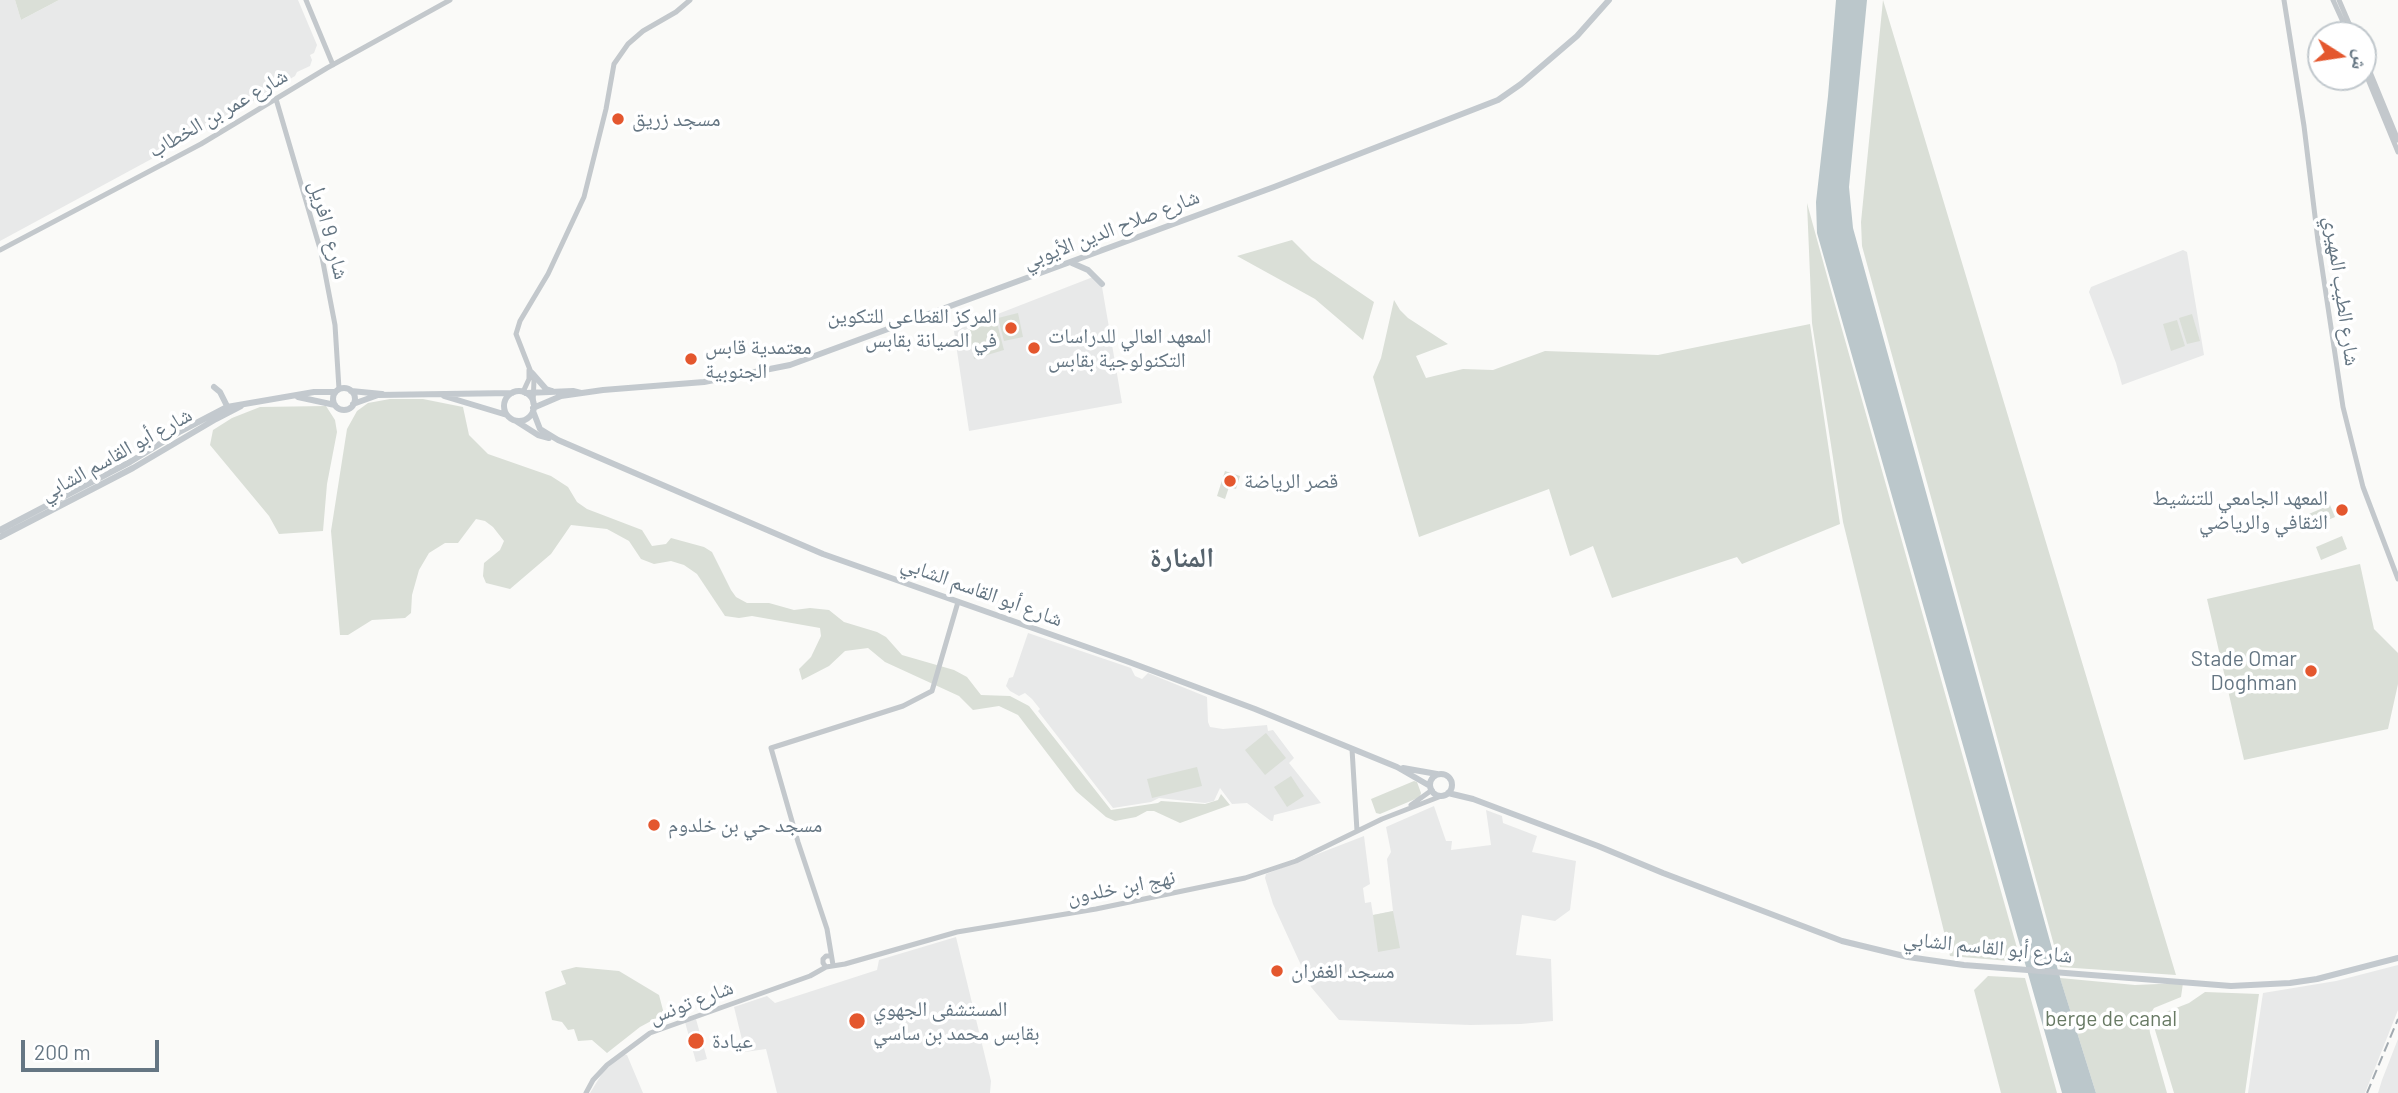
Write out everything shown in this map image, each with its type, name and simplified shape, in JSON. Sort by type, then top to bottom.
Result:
[{"type":"main road","name":"شارع صلاح الدين الأيوبي","points":[[533,408],[553,398],[583,393],[704,382],[790,366],[1072,263],[1498,100],[1571,41],[1609,0]]},
{"type":"main road","points":[[1072,263],[1088,270],[1102,284]]},
{"type":"main road","points":[[532,373],[546,389],[554,392]]},
{"type":"main road","points":[[343,390],[354,398],[353,404],[344,410],[335,405],[333,400],[343,390]]},
{"type":"main road","name":"شارع أبو القاسم الشابي","points":[[0,530],[130,462],[202,419],[250,402],[343,390],[387,395]]},
{"type":"main road","points":[[512,393],[524,393],[533,408],[526,419],[516,421],[507,415],[505,403],[512,393]]},
{"type":"main road","name":"شارع أبو القاسم الشابي","points":[[353,404],[369,397],[387,395],[512,393]]},
{"type":"main road","name":"شارع صلاح الدين الأيوبي","points":[[524,393],[583,393]]},
{"type":"main road","name":"شارع أبو القاسم الشابي","points":[[431,394],[507,415]]},
{"type":"main road","points":[[460,395],[477,405]]},
{"type":"main road","name":"شارع أبو القاسم الشابي","points":[[289,397],[335,405]]},
{"type":"main road","name":"شارع أبو القاسم الشابي","points":[[533,408],[540,429],[558,440],[823,554],[1180,681],[1397,767],[1431,788]]},
{"type":"main road","name":"شارع أبو القاسم الشابي","points":[[0,537],[133,468],[228,410]]},
{"type":"main road","name":"شارع أبو القاسم الشابي","points":[[516,421],[538,435],[558,440]]},
{"type":"main road","name":"شارع أبو القاسم الشابي","points":[[1397,767],[1438,774]]},
{"type":"main road","points":[[1438,774],[1447,776],[1452,784],[1446,794],[1437,795],[1431,788],[1432,778],[1438,774]]},
{"type":"main road","name":"شارع أبو القاسم الشابي","points":[[1452,784],[1472,799]]},
{"type":"main road","name":"شارع أبو القاسم الشابي","points":[[1446,794],[1472,799],[1842,941],[1934,962],[2199,984],[2250,985],[2316,979],[2398,958]]},
{"type":"street","points":[[306,0],[333,65]]},
{"type":"street","name":"شارع عمر بن الخطاب","points":[[0,250],[201,145],[333,65],[450,0]]},
{"type":"street","points":[[533,408],[535,394],[532,373],[516,334],[520,321],[548,274],[584,197],[614,64],[628,44],[643,31],[676,12],[690,0]]},
{"type":"street","name":"شارع الطيب المهيري","points":[[2284,0],[2343,407],[2367,500],[2398,579]]},
{"type":"street","points":[[2333,0],[2344,21]]},
{"type":"street","points":[[2339,0],[2347,21]]},
{"type":"street","points":[[2377,89],[2398,140]]},
{"type":"street","points":[[2373,91],[2398,152]]},
{"type":"street","name":"شارع 9 افريل","points":[[276,99],[321,251],[335,325],[343,390]]},
{"type":"street","points":[[524,393],[529,379],[528,364]]},
{"type":"street","points":[[831,956],[826,956],[823,963],[829,966],[834,961],[827,929],[771,748],[903,706],[932,691],[958,602]]},
{"type":"street","points":[[1352,749],[1357,831]]},
{"type":"street","points":[[1406,809],[1431,788]]},
{"type":"street","points":[[1406,809],[1446,794]]},
{"type":"street","name":"نهج ابن خلدون","points":[[829,966],[845,964],[957,932],[1109,906],[1245,878],[1296,860],[1406,809]]},
{"type":"street","name":"شارع تونس","points":[[586,1093],[593,1080],[607,1065],[650,1034],[815,974],[829,966]]},
{"type":"shaded area","points":[[0,0],[15,0],[21,20],[59,0],[298,0],[317,45],[314,53],[310,55],[310,66],[297,72],[295,76],[201,133],[191,128],[183,132],[181,143],[0,241]]},
{"type":"shaded area","points":[[1836,0],[1867,0],[1849,187],[1853,228],[2061,981],[2096,1093],[2062,1093],[1817,233],[1816,202]]},
{"type":"shaded area","points":[[2183,250],[2187,252],[2204,355],[2122,385],[2089,292],[2091,287]]},
{"type":"shaded area","name":"المعهد العالي للدراسات التكنولوجية بقابس","points":[[1093,277],[1101,281],[1122,403],[969,431],[954,331]]},
{"type":"shaded area","points":[[1028,633],[1131,668],[1135,676],[1142,679],[1148,673],[1207,697],[1210,727],[1223,729],[1267,725],[1268,731],[1273,730],[1294,758],[1289,763],[1321,803],[1274,815],[1271,821],[1247,803],[1232,804],[1220,788],[1214,801],[1205,803],[1159,798],[1151,802],[1113,808],[1038,711],[1040,709],[1032,699],[1025,693],[1019,696],[1006,686],[1009,678],[1013,677]]},
{"type":"shaded area","points":[[1434,806],[1446,841],[1452,841],[1451,850],[1491,845],[1486,810],[1502,816],[1503,823],[1537,836],[1532,852],[1576,861],[1570,910],[1555,921],[1522,915],[1516,955],[1551,959],[1553,1021],[1470,1025],[1339,1020],[1311,987],[1273,904],[1266,874],[1364,836],[1370,884],[1363,888],[1365,903],[1371,902],[1373,915],[1393,911],[1387,859],[1391,852],[1386,827]]},
{"type":"shaded area","name":"المستشفى الجهوي بقابس محمد بن ساسي","points":[[956,937],[991,1081],[990,1093],[777,1093],[766,1049],[745,1052],[734,1007],[767,996],[775,1003],[877,970],[879,960]]},
{"type":"shaded area","points":[[2398,965],[2398,1010],[2365,1093],[2248,1093],[2263,993],[2336,981]]},
{"type":"shaded area","name":"عيادة","points":[[696,1019],[707,1059],[696,1062],[685,1022]]},
{"type":"shaded area","points":[[2398,1039],[2398,1093],[2378,1093],[2382,1080]]},
{"type":"shaded area","points":[[623,1054],[627,1055],[643,1093],[590,1093],[603,1072]]},
{"type":"green space","points":[[15,0],[59,0],[21,20]]},
{"type":"green space","points":[[1883,0],[2176,975],[2060,967],[1862,246],[1861,222]]},
{"type":"green space","points":[[1807,203],[2021,962],[1950,956],[1843,522],[1812,323]]},
{"type":"green space","points":[[1292,240],[1312,260],[1374,302],[1363,340],[1315,299],[1237,256]]},
{"type":"green space","points":[[1394,300],[1408,318],[1448,344],[1416,356],[1426,378],[1463,369],[1493,370],[1545,351],[1658,355],[1810,324],[1840,524],[1742,564],[1737,557],[1612,598],[1593,546],[1570,556],[1549,489],[1419,537],[1373,377],[1381,358]]},
{"type":"green space","name":"المركز القطاعى للتكوين في الصيانة بقابس","points":[[1018,313],[1023,337],[1004,341],[998,318]]},
{"type":"green space","points":[[2192,314],[2200,341],[2187,344],[2179,318]]},
{"type":"green space","points":[[996,319],[1004,350],[974,359],[968,326]]},
{"type":"green space","points":[[2177,320],[2185,346],[2171,351],[2163,324]]},
{"type":"green space","points":[[390,399],[423,399],[463,407],[469,435],[488,454],[551,476],[568,487],[577,502],[587,509],[642,530],[652,546],[666,544],[671,538],[704,547],[712,552],[731,590],[736,597],[747,603],[769,603],[794,610],[829,610],[844,622],[886,637],[902,655],[954,670],[967,677],[981,695],[1010,696],[1029,706],[1111,810],[1161,801],[1205,804],[1218,800],[1221,794],[1230,805],[1180,823],[1154,811],[1115,821],[1106,817],[1076,791],[1018,715],[999,706],[973,710],[959,696],[885,662],[868,648],[845,651],[829,666],[802,680],[799,669],[811,657],[821,636],[820,628],[752,616],[725,616],[697,574],[684,565],[671,561],[654,564],[641,559],[629,541],[607,529],[571,525],[551,554],[510,589],[486,583],[483,576],[484,563],[500,550],[504,541],[493,527],[476,519],[458,543],[445,543],[429,553],[419,570],[412,595],[411,613],[405,618],[372,620],[348,635],[340,635],[331,531],[347,429],[357,411],[368,403]]},
{"type":"green space","points":[[326,406],[335,420],[337,432],[327,484],[323,531],[279,534],[269,516],[210,445],[213,430],[232,418],[260,407]]},
{"type":"green space","name":"قصر الرياضة","points":[[1225,471],[1240,476],[1236,489],[1229,487],[1225,499],[1217,496]]},
{"type":"green space","points":[[2330,505],[2335,517],[2309,528],[2304,516]]},
{"type":"green space","points":[[2342,536],[2347,549],[2321,560],[2316,547]]},
{"type":"green space","name":"Stade Omar Doghman","points":[[2360,564],[2374,629],[2398,653],[2398,684],[2388,729],[2244,760],[2207,599]]},
{"type":"green space","points":[[1266,733],[1286,758],[1265,775],[1245,750]]},
{"type":"green space","points":[[1197,767],[1202,786],[1152,798],[1147,779]]},
{"type":"green space","points":[[1291,776],[1304,796],[1287,807],[1274,787]]},
{"type":"green space","points":[[1417,782],[1420,797],[1380,814],[1376,813],[1371,799]]},
{"type":"green space","points":[[1393,911],[1400,948],[1378,952],[1373,915]]},
{"type":"green space","points":[[576,967],[619,971],[659,995],[664,1014],[640,1027],[607,1053],[592,1040],[578,1041],[574,1029],[568,1030],[562,1022],[552,1020],[545,992],[566,984],[561,971]]},
{"type":"green space","points":[[1988,976],[2025,978],[2057,1093],[2001,1093],[1974,990]]},
{"type":"green space","name":"berge de canal","points":[[2060,978],[2135,985],[2183,983],[2181,997],[2154,1008],[2148,1018],[2167,1093],[2096,1093]]},
{"type":"green space","points":[[2205,992],[2259,994],[2245,1093],[2174,1093],[2155,1030],[2157,1019]]},
{"type":"railway","points":[[2367,1093],[2398,1019]]},
{"type":"place","name":"مسجد زريق","points":[[618,119]]},
{"type":"place","name":"المركز القطاعى للتكوين في الصيانة بقابس","points":[[1011,328]]},
{"type":"place","name":"المعهد العالي للدراسات التكنولوجية بقابس","points":[[1034,348]]},
{"type":"place","name":"معتمدية قابس الجنوبية","points":[[691,359]]},
{"type":"place","name":"قصر الرياضة","points":[[1230,481]]},
{"type":"place","name":"المعهد الجامعي للتنشيط الثقافي والرياضي","points":[[2342,510]]},
{"type":"place","name":"Stade Omar Doghman","points":[[2311,671]]},
{"type":"place","name":"مسجد حي بن خلدوم","points":[[654,825]]},
{"type":"place","name":"مسجد الغفران","points":[[1277,971]]},
{"type":"place","name":"المستشفى الجهوي بقابس محمد بن ساسي","points":[[857,1021]]},
{"type":"place","name":"عيادة","points":[[696,1041]]},
{"type":"district","name":"المنارة","points":[[1182,558]]}]
